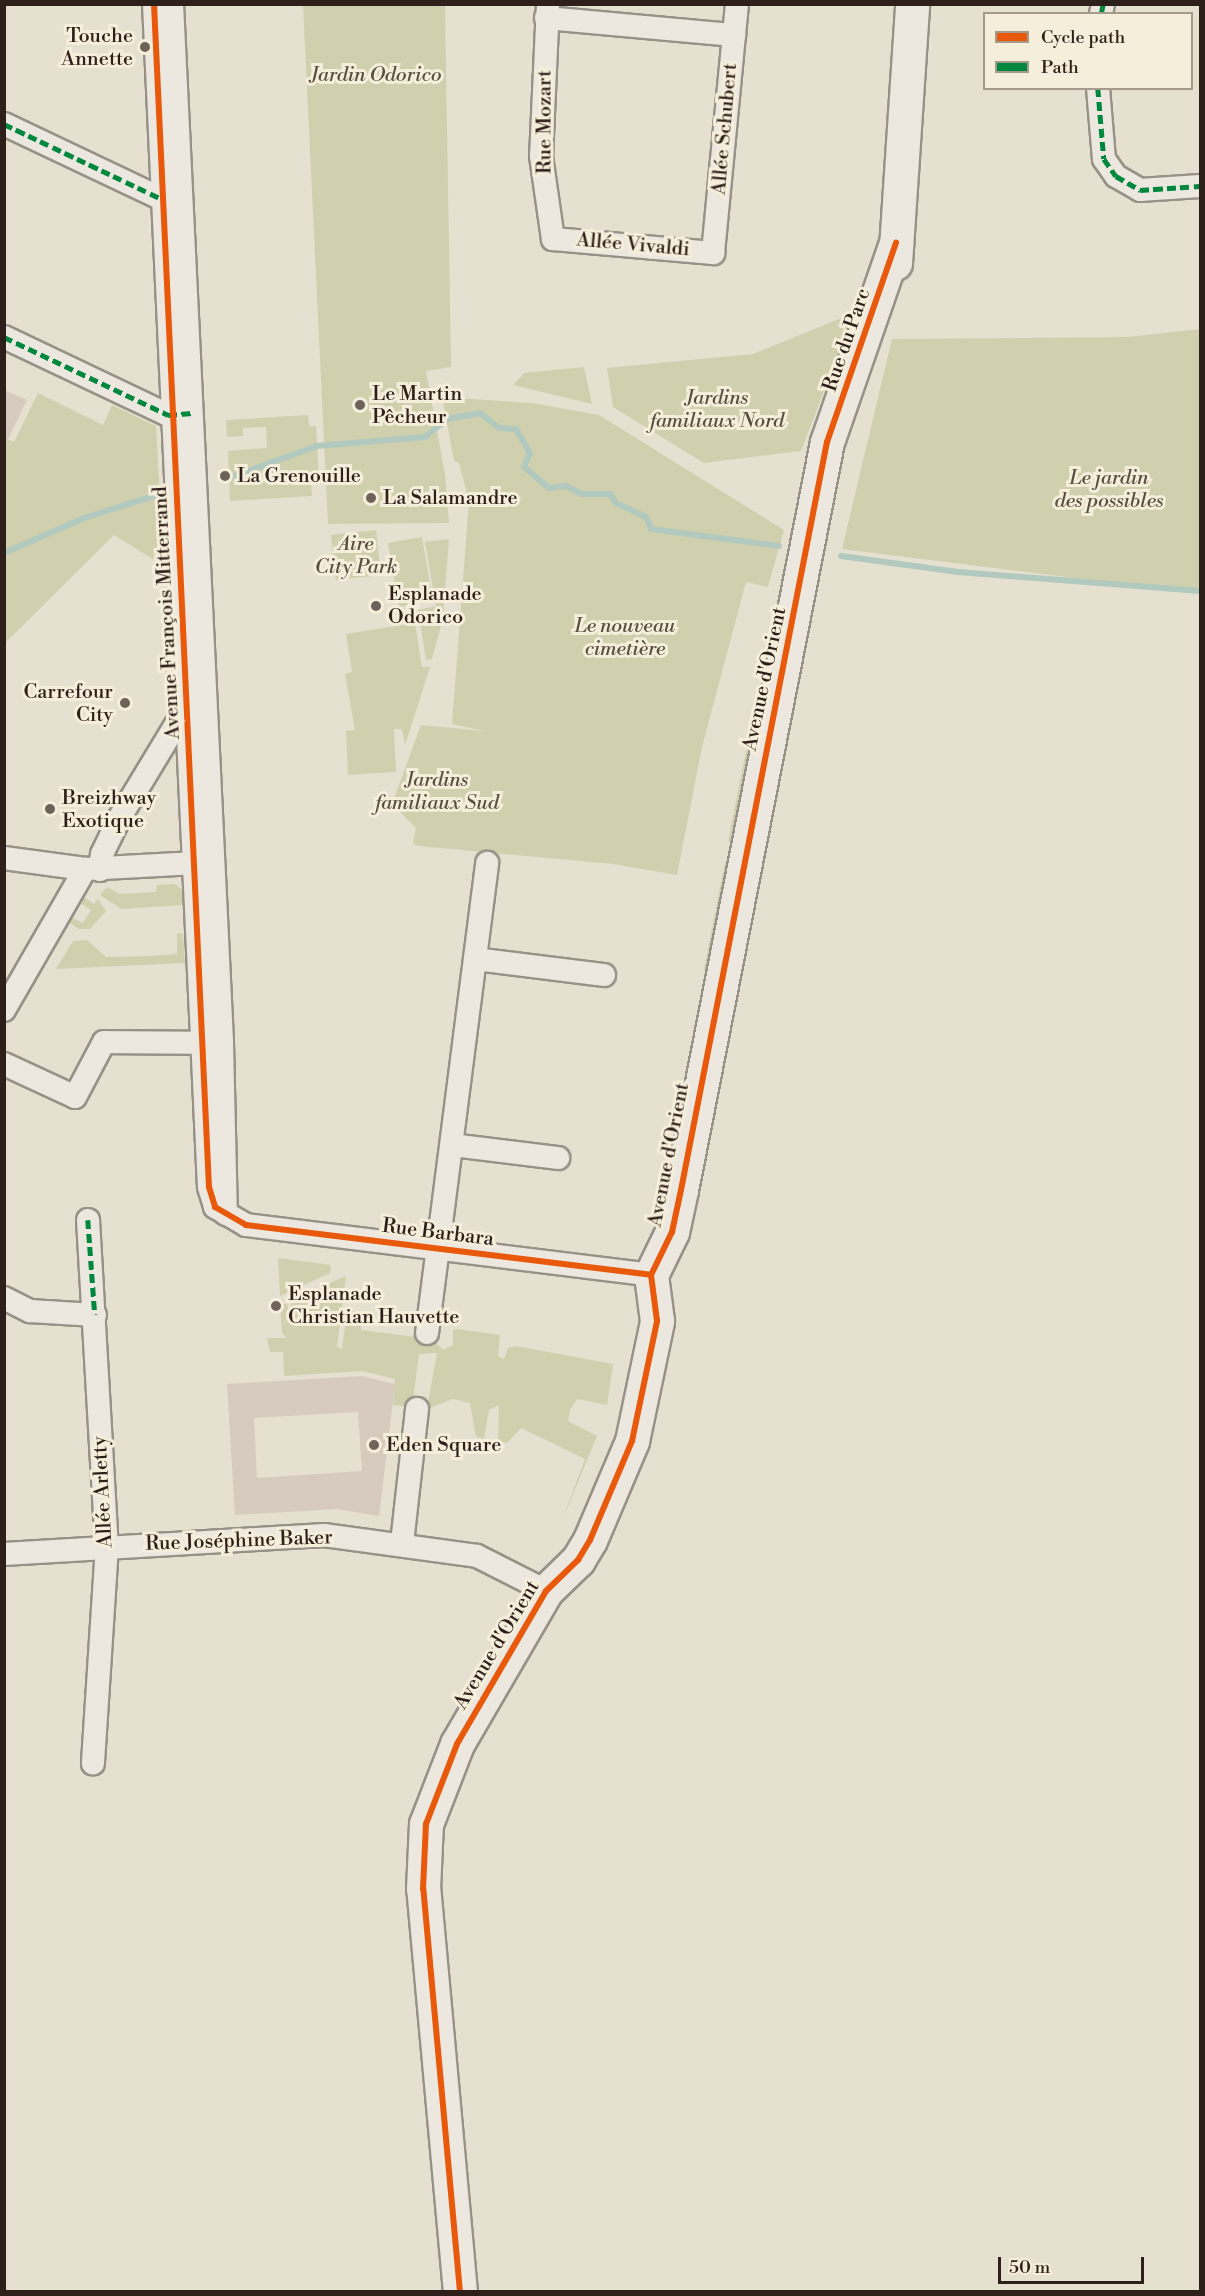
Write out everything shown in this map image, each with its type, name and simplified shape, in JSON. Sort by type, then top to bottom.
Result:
[{"type":"street","name":"Avenue François Mitterrand","points":[[154,4],[173,199]]},
{"type":"street","name":"Avenue François Mitterrand","points":[[172,4],[173,199],[213,1043],[226,1214]]},
{"type":"street","name":"Allée Schubert","points":[[713,253],[737,4]]},
{"type":"street","name":"Rue du Parc","points":[[823,484],[827,442],[896,243],[912,4]]},
{"type":"street","points":[[547,11],[734,35]]},
{"type":"street","name":"Rue Mozart","points":[[547,11],[541,156],[552,239]]},
{"type":"street","points":[[1098,90],[1104,159],[1116,176],[1140,190],[1200,186]]},
{"type":"street","points":[[4,124],[173,199]]},
{"type":"street","name":"Allée Vivaldi","points":[[552,239],[713,253]]},
{"type":"street","points":[[4,337],[184,414]]},
{"type":"street","name":"Avenue d'Orient","points":[[460,2292],[423,1889],[426,1824],[438,1787],[457,1744],[546,1591],[584,1550],[632,1441],[657,1321],[651,1275],[672,1232],[823,484]]},
{"type":"street","points":[[4,1010],[93,869],[120,817],[197,705]]},
{"type":"street","points":[[4,858],[93,869],[204,858]]},
{"type":"street","points":[[427,1334],[487,864]]},
{"type":"street","points":[[476,959],[604,975]]},
{"type":"street","points":[[4,1064],[75,1097],[104,1042],[213,1043]]},
{"type":"street","points":[[452,1145],[558,1158]]},
{"type":"street","name":"Rue Barbara","points":[[226,1214],[246,1225],[438,1251],[651,1275]]},
{"type":"street","name":"Allée Arletty","points":[[88,1220],[107,1546],[93,1764]]},
{"type":"street","points":[[4,1299],[30,1311],[94,1315]]},
{"type":"street","points":[[402,1543],[417,1408]]},
{"type":"street","name":"Rue Joséphine Baker","points":[[4,1554],[107,1546],[324,1535],[402,1543],[477,1556],[546,1591]]},
{"type":"green space","name":"Jardin Odorico","points":[[303,5],[445,5],[451,367],[426,371],[445,474],[449,523],[328,524]]},
{"type":"green space","name":"Jardins familiaux Nord","points":[[854,313],[801,451],[704,463],[613,407],[607,368],[753,354]]},
{"type":"green space","name":"Le jardin des possibles","points":[[1200,329],[1200,594],[842,549],[892,339],[1128,337]]},
{"type":"green space","points":[[584,367],[592,404],[513,385],[524,373]]},
{"type":"green space","points":[[38,393],[103,425],[112,405],[156,426],[164,566],[114,535],[5,643],[5,438],[14,442]]},
{"type":"green space","name":"Le nouveau cimetière","points":[[442,397],[532,403],[599,415],[784,530],[768,587],[746,582],[702,747],[677,875],[613,864],[419,846],[413,844],[416,828],[392,804],[421,725],[484,731],[452,724],[469,501],[459,463],[454,461]]},
{"type":"green space","points":[[308,415],[309,426],[316,426],[319,481],[311,482],[312,496],[230,501],[228,451],[267,448],[266,427],[243,428],[243,436],[227,437],[226,420]]},
{"type":"green space","name":"Aire City Park","points":[[376,530],[381,575],[336,580],[331,535]]},
{"type":"green space","points":[[422,537],[433,601],[399,607],[388,543]]},
{"type":"green space","points":[[449,539],[443,618],[432,659],[426,660],[418,610],[436,606],[425,542]]},
{"type":"green space","name":"Jardins familiaux Sud","points":[[415,623],[422,667],[430,667],[405,745],[402,729],[394,729],[396,772],[348,775],[346,731],[355,730],[345,674],[352,672],[346,634]]},
{"type":"green space","points":[[750,731],[761,733],[734,842],[728,841]]},
{"type":"green space","points":[[725,862],[730,863],[715,971],[704,969]]},
{"type":"green space","points":[[174,884],[185,891],[182,905],[121,909],[100,895],[107,887],[119,894],[156,892],[157,885]]},
{"type":"green space","points":[[84,897],[94,904],[98,899],[106,911],[90,929],[79,929],[68,922],[71,917],[83,923],[91,910],[80,903]]},
{"type":"green space","points":[[183,933],[185,963],[56,969],[73,941],[87,940],[106,957],[151,956],[177,954],[177,934]]},
{"type":"green space","points":[[278,1258],[331,1265],[330,1273],[280,1296]]},
{"type":"green space","points":[[346,1276],[337,1347],[342,1349],[347,1310],[362,1312],[361,1330],[432,1339],[443,1350],[453,1345],[453,1330],[458,1329],[500,1335],[498,1356],[504,1359],[508,1348],[516,1346],[613,1364],[607,1405],[577,1399],[570,1410],[568,1421],[597,1436],[561,1523],[585,1459],[521,1428],[507,1443],[498,1441],[499,1405],[489,1410],[484,1439],[476,1437],[470,1403],[453,1399],[427,1409],[437,1353],[419,1354],[412,1407],[393,1405],[395,1379],[362,1371],[284,1376],[283,1352],[270,1352],[267,1338],[287,1338],[282,1333],[280,1305],[287,1303],[291,1321],[291,1300]]},
{"type":"building","points":[[4,390],[27,400],[4,447]]},
{"type":"building","name":"Eden Square","points":[[362,1376],[395,1384],[379,1516],[337,1509],[235,1515],[227,1384]],"holes":[[[358,1412],[362,1471],[257,1478],[254,1418]]]},
{"type":"waterway","points":[[229,478],[317,446],[425,437],[447,419],[480,413],[499,428],[516,429],[530,453],[524,467],[549,488],[566,486],[582,494],[610,494],[616,503],[646,517],[651,529],[779,546]]},
{"type":"waterway","points":[[4,553],[84,518],[160,494]]},
{"type":"waterway","points":[[841,556],[958,572],[1200,591]]},
{"type":"marked path","points":[[1101,12],[1103,4]]},
{"type":"marked path","points":[[1098,90],[1104,159],[1116,176],[1140,190],[1200,186]]},
{"type":"marked path","points":[[4,124],[164,200]]},
{"type":"marked path","points":[[4,337],[168,415],[192,413]]},
{"type":"marked path","points":[[88,1220],[95,1315]]},
{"type":"cycle path","points":[[154,4],[209,1187],[215,1207],[246,1225],[651,1275]]},
{"type":"cycle path","points":[[460,2292],[423,1889],[426,1824],[457,1744],[546,1591],[578,1560],[590,1540],[632,1441],[657,1321],[651,1275],[672,1232],[681,1190],[827,442],[896,243]]},
{"type":"place","name":"Touche Annette","points":[[145,47]]},
{"type":"place","name":"Le Martin Pêcheur","points":[[360,405]]},
{"type":"place","name":"La Grenouille","points":[[225,476]]},
{"type":"place","name":"La Salamandre","points":[[371,498]]},
{"type":"place","name":"Esplanade Odorico","points":[[376,606]]},
{"type":"place","name":"Carrefour City","points":[[125,703]]},
{"type":"place","name":"Breizhway Exotique","points":[[50,809]]},
{"type":"place","name":"Esplanade Christian Hauvette","points":[[276,1306]]},
{"type":"place","name":"Eden Square","points":[[374,1445]]}]
